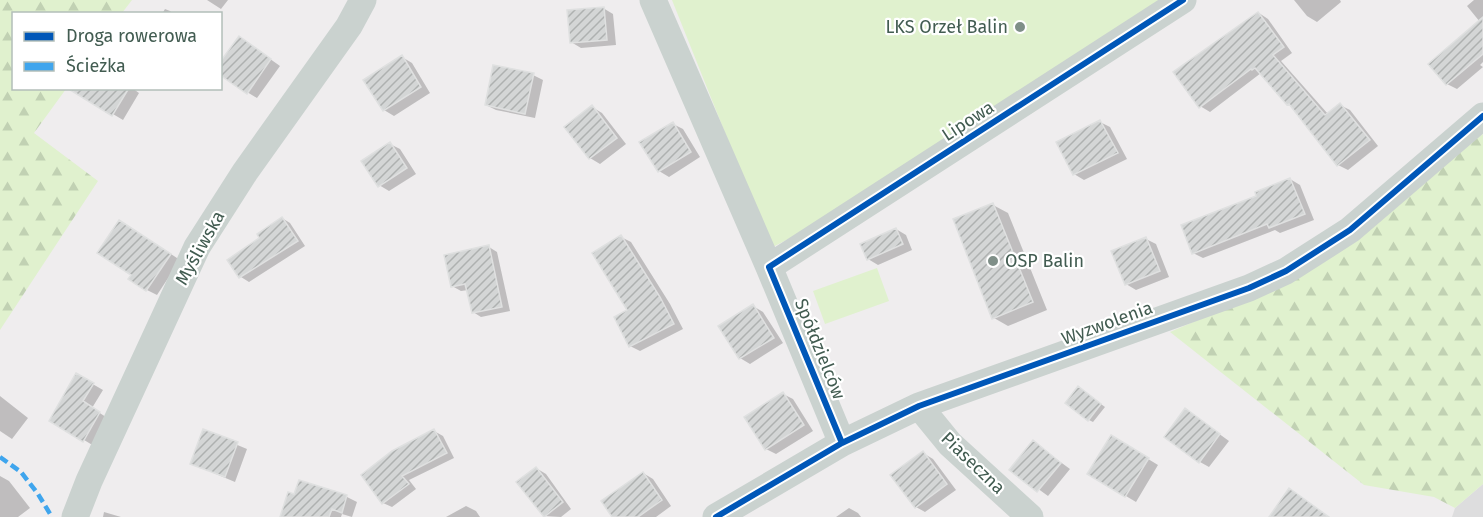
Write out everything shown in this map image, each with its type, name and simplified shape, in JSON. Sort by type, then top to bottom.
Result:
[{"type":"street","name":"Myśliwska","points":[[75,517],[89,481],[197,247],[245,172],[349,26],[363,0]]},
{"type":"street","name":"Spółdzielców","points":[[653,0],[770,267],[842,443]]},
{"type":"street","name":"Lipowa","points":[[770,267],[1183,0]]},
{"type":"street","name":"Wyzwolenia","points":[[716,517],[842,443],[919,406],[1250,288],[1286,271],[1350,230],[1483,116]]},
{"type":"street","name":"Piaseczna","points":[[919,406],[950,444],[1030,517]]},
{"type":"shaded area","points":[[1483,484],[1483,517],[1452,517],[1455,508]]},
{"type":"green space","points":[[0,0],[132,0],[123,12],[12,12],[12,90],[65,90],[34,133],[98,181],[0,330]]},
{"type":"green space","points":[[672,0],[1188,0],[1032,113],[771,248]]},
{"type":"green space","points":[[1483,134],[1483,484],[1455,508],[1434,497],[1364,485],[1170,332],[1249,298]]},
{"type":"green space","points":[[877,268],[889,301],[825,324],[813,291]]},
{"type":"building","points":[[604,7],[607,40],[570,43],[567,10]]},
{"type":"building","points":[[1258,12],[1284,47],[1273,55],[1325,115],[1340,103],[1370,140],[1337,166],[1289,104],[1287,105],[1255,68],[1199,108],[1173,72]]},
{"type":"building","points":[[1483,17],[1483,54],[1446,85],[1428,64]]},
{"type":"building","points":[[239,36],[271,59],[247,94],[222,76],[222,59]]},
{"type":"building","points":[[402,55],[421,87],[383,111],[363,80]]},
{"type":"building","points":[[493,65],[534,73],[525,114],[485,105]]},
{"type":"building","points":[[70,90],[128,90],[112,116]]},
{"type":"building","points":[[592,105],[617,138],[589,159],[564,127]]},
{"type":"building","points":[[1100,120],[1118,153],[1073,175],[1056,142]]},
{"type":"building","points":[[673,122],[691,152],[658,172],[639,142]]},
{"type":"building","points":[[390,142],[407,168],[378,187],[361,161]]},
{"type":"building","points":[[1290,178],[1305,214],[1269,228],[1267,224],[1192,254],[1181,225],[1256,196],[1255,192]]},
{"type":"building","name":"OSP Balin","points":[[993,203],[1033,302],[992,319],[953,219]]},
{"type":"building","points":[[282,217],[298,241],[239,278],[227,260],[259,238],[257,234]]},
{"type":"building","points":[[119,220],[171,254],[146,291],[128,279],[131,275],[97,253]]},
{"type":"building","points":[[896,228],[903,244],[867,260],[860,244]]},
{"type":"building","points":[[621,235],[674,324],[629,347],[614,317],[627,310],[592,253]]},
{"type":"building","points":[[1146,237],[1160,271],[1125,285],[1111,251]]},
{"type":"building","points":[[489,245],[502,307],[472,313],[465,284],[451,287],[444,255]]},
{"type":"building","points":[[753,304],[774,338],[739,359],[718,326]]},
{"type":"building","points":[[76,373],[94,383],[83,401],[100,412],[83,442],[49,421]]},
{"type":"building","points":[[1078,386],[1101,404],[1088,421],[1065,403]]},
{"type":"building","points":[[783,392],[804,425],[765,450],[744,417]]},
{"type":"building","points":[[1185,408],[1220,434],[1199,463],[1164,437]]},
{"type":"building","points":[[203,429],[238,442],[225,477],[190,464]]},
{"type":"building","points":[[434,429],[447,453],[402,476],[409,484],[382,504],[361,475],[392,451]]},
{"type":"building","points":[[1111,435],[1149,458],[1125,497],[1087,474]]},
{"type":"building","points":[[1033,440],[1061,463],[1037,492],[1009,470]]},
{"type":"building","points":[[923,451],[947,484],[915,508],[890,475]]},
{"type":"building","points":[[536,467],[563,502],[544,517],[516,482]]},
{"type":"building","points":[[643,472],[662,500],[638,517],[612,517],[601,501]]},
{"type":"building","points":[[299,480],[347,495],[342,513],[332,509],[329,517],[280,517],[288,492],[294,494]]},
{"type":"building","points":[[1289,488],[1329,517],[1269,517]]},
{"type":"marked path","points":[[0,457],[21,472],[52,517]]},
{"type":"cycle path","points":[[842,443],[769,267],[1183,0]]},
{"type":"cycle path","points":[[716,517],[842,443],[919,406],[1249,288],[1286,271],[1350,230],[1483,116]]},
{"type":"place","name":"LKS Orzeł Balin","points":[[1020,27]]},
{"type":"place","name":"OSP Balin","points":[[993,261]]}]
